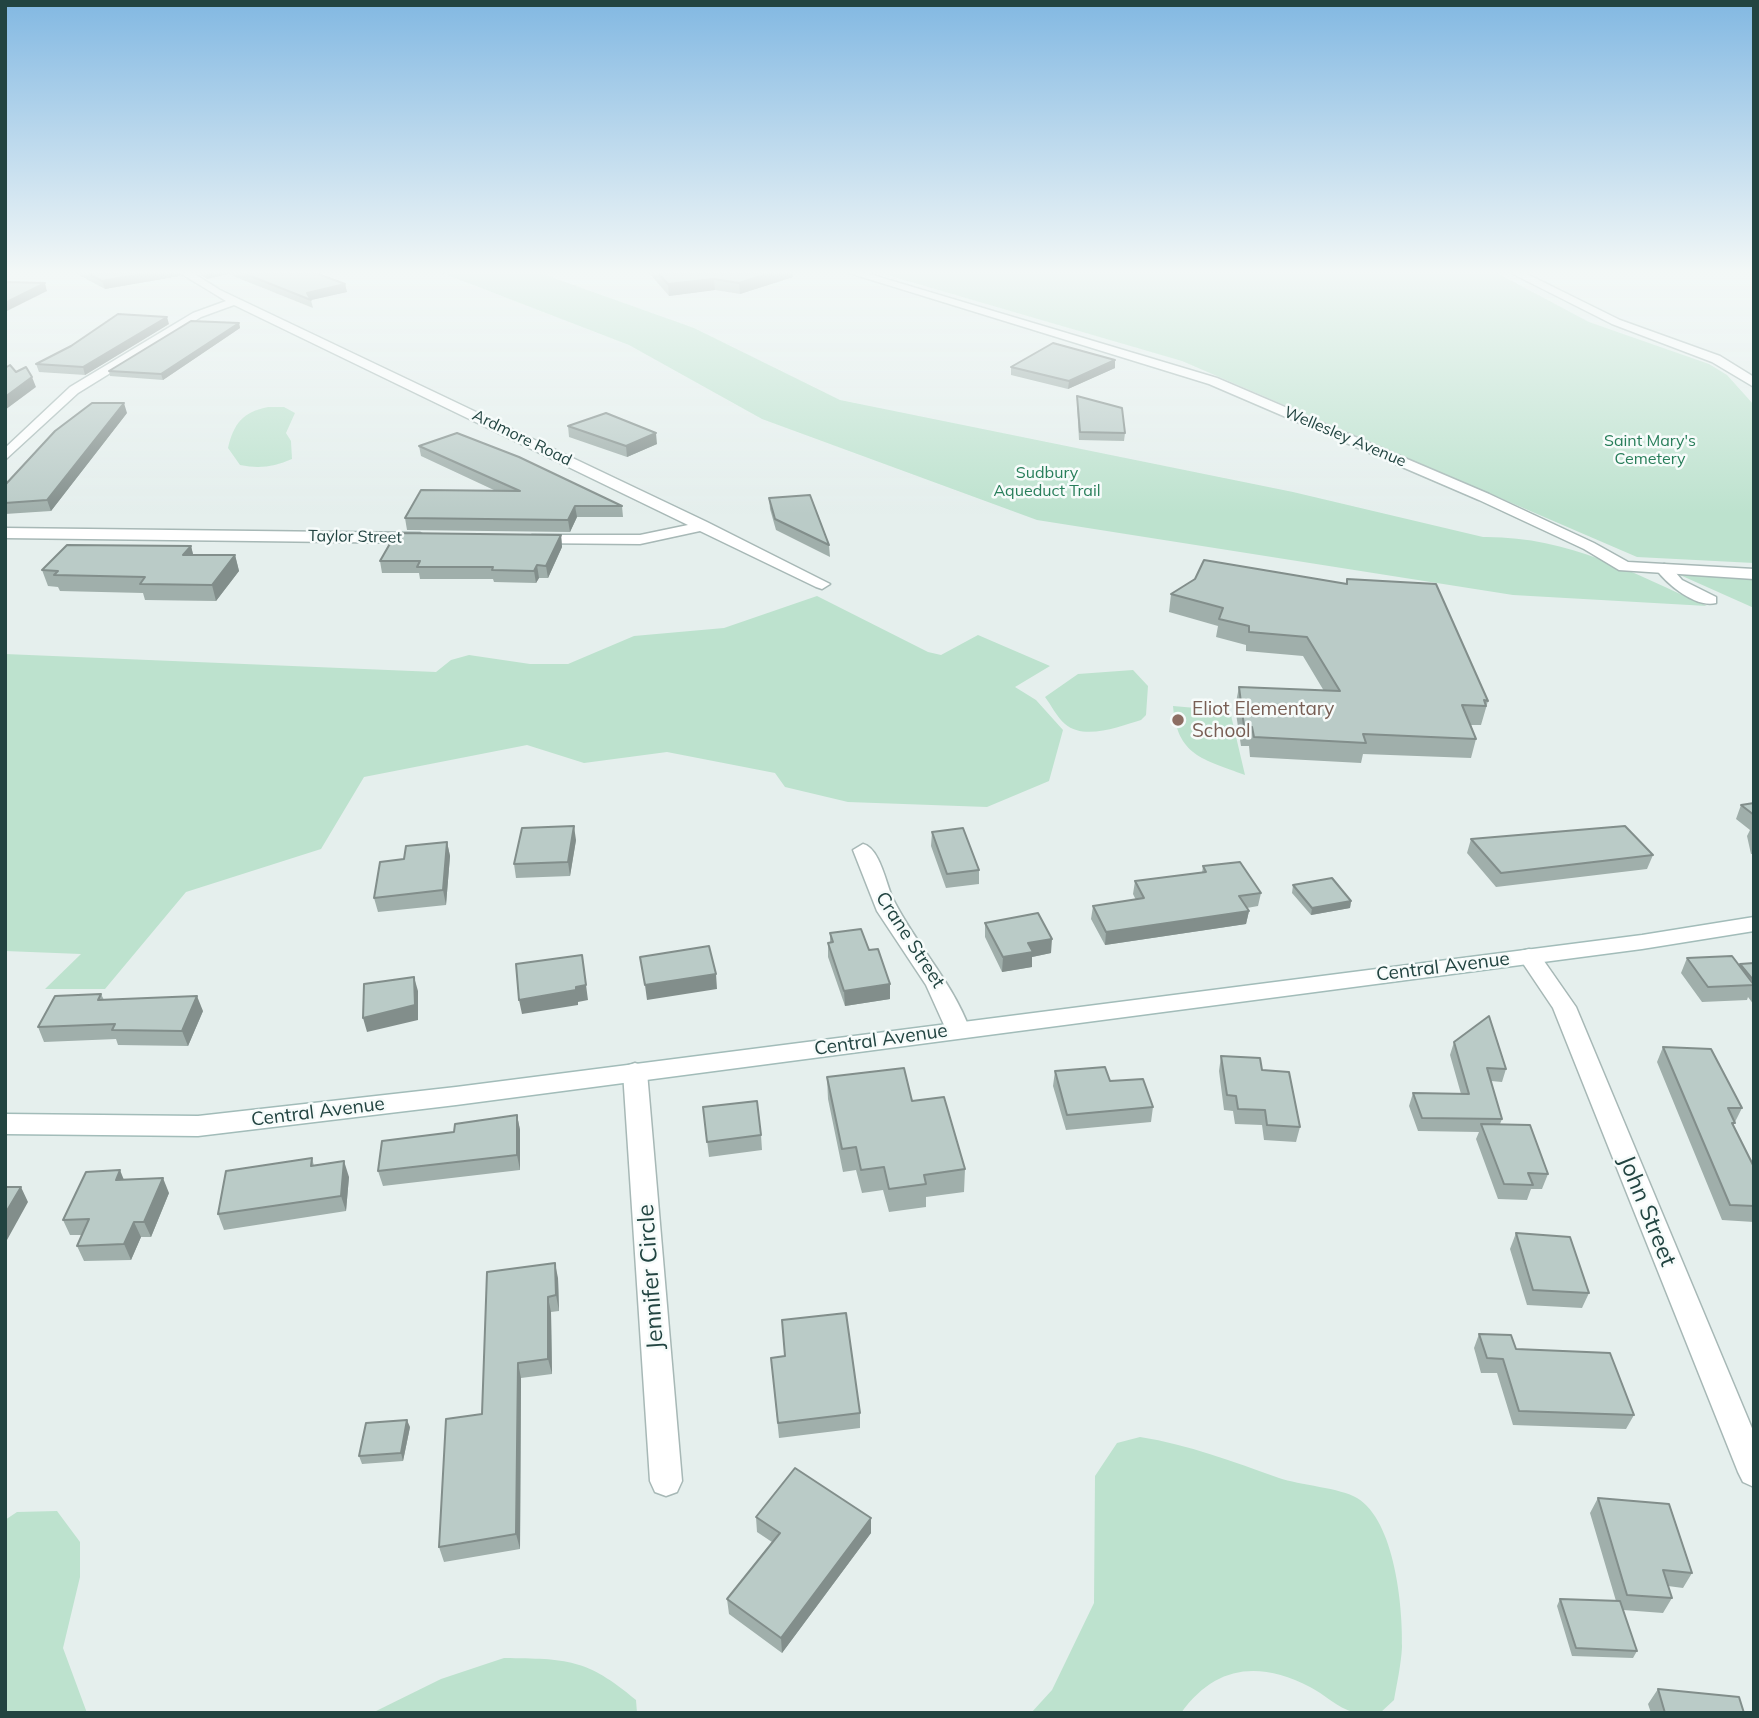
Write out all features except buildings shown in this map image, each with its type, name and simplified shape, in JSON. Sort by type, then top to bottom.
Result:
[{"type":"street","points":[[5,456],[53,407],[82,385],[134,353]]},
{"type":"street","name":"Ardmore Road","points":[[342,353],[822,584]]},
{"type":"street","name":"Wellesley Avenue","points":[[1121,353],[1213,381],[1473,492],[1589,546],[1625,567],[1664,569]]},
{"type":"street","points":[[1700,353],[1716,359],[1754,383]]},
{"type":"street","points":[[522,539],[642,538],[676,534],[702,525]]},
{"type":"street","name":"Taylor Street","points":[[5,533],[438,538]]},
{"type":"street","points":[[1664,569],[1754,574]]},
{"type":"street","points":[[1664,569],[1676,583],[1710,600]]},
{"type":"street","name":"Crane Street","points":[[863,850],[886,906],[936,977],[958,1030]]},
{"type":"street","name":"Central Avenue","points":[[5,1124],[198,1126],[1529,956],[1754,924]]},
{"type":"street","name":"John Street","points":[[1529,956],[1564,1007],[1754,1472]]},
{"type":"street","name":"Jennifer Circle","points":[[635,1072],[666,1481]]},
{"type":"green space","name":"Sudbury Aqueduct Trail","points":[[644,353],[745,353],[840,400],[1293,492],[1483,537],[1543,543],[1626,569],[1707,606],[1513,595],[1037,520],[762,419]]},
{"type":"green space","name":"Saint Mary's Cemetery","points":[[1155,353],[1678,353],[1709,364],[1727,375],[1754,405],[1754,563],[1637,557],[1182,361]]},
{"type":"green space","points":[[268,407],[284,407],[295,413],[286,433],[291,441],[292,459],[266,466],[240,465],[228,448],[233,432],[246,416]]},
{"type":"green space","points":[[1680,575],[1754,579],[1754,608]]},
{"type":"green space","points":[[817,596],[928,652],[941,655],[978,635],[1050,666],[1015,687],[1036,700],[1063,730],[1049,781],[987,807],[848,802],[785,787],[775,773],[667,752],[584,763],[527,745],[364,777],[321,849],[186,892],[105,989],[45,989],[81,954],[5,951],[5,654],[436,672],[451,660],[469,655],[530,664],[568,664],[634,636],[724,628]]},
{"type":"green space","points":[[1133,670],[1148,686],[1146,715],[1141,720],[1123,726],[1092,732],[1073,729],[1062,721],[1045,697],[1078,674]]},
{"type":"green space","points":[[1173,706],[1230,711],[1245,775],[1205,759],[1186,746],[1180,736]]},
{"type":"green space","points":[[1140,1437],[1193,1449],[1287,1480],[1341,1492],[1357,1498],[1370,1509],[1380,1525],[1394,1566],[1402,1630],[1401,1660],[1394,1700],[1380,1713],[1353,1712],[1310,1687],[1273,1673],[1256,1671],[1240,1672],[1209,1685],[1194,1697],[1181,1713],[1031,1713],[1052,1690],[1094,1603],[1095,1476],[1117,1443]]},
{"type":"green space","points":[[57,1511],[80,1542],[80,1577],[63,1648],[87,1713],[5,1713],[5,1520],[17,1512]]},
{"type":"green space","points":[[504,1658],[560,1661],[589,1669],[619,1686],[636,1700],[637,1713],[372,1713],[441,1679]]},
{"type":"place","name":"Eliot Elementary School","points":[[1178,720]]}]
